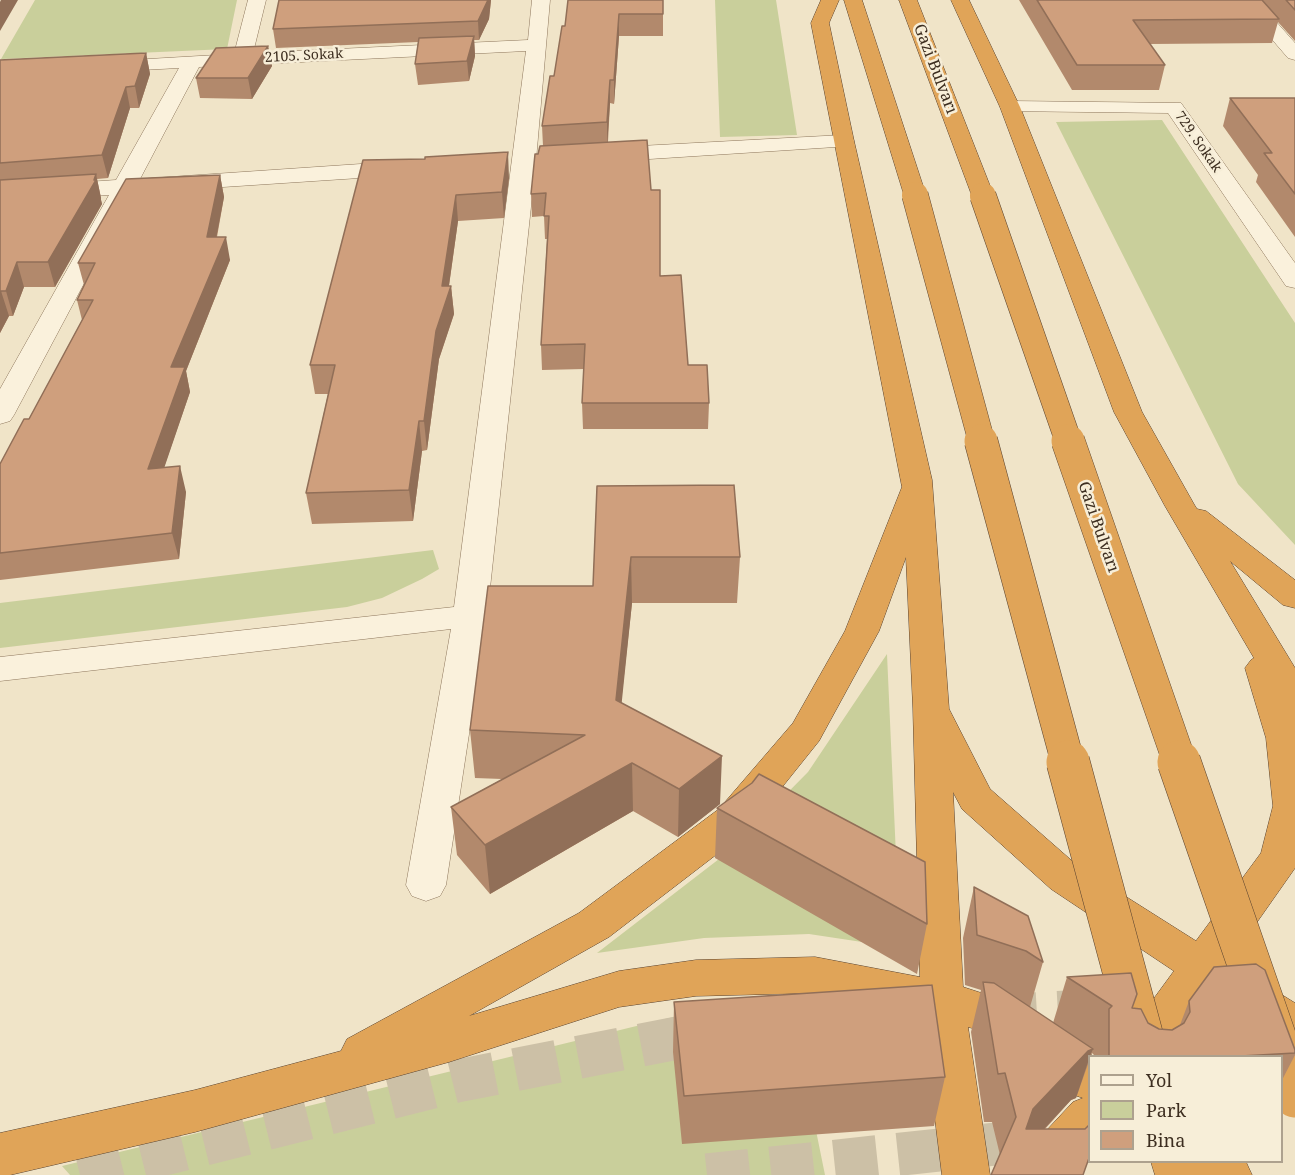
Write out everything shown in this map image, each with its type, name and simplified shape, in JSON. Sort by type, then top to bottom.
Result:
[{"type":"highway","points":[[831,0],[820,23],[843,141],[918,480],[931,708],[942,1000],[966,1175]]},
{"type":"highway","points":[[853,0],[915,195],[1147,1055]]},
{"type":"highway","name":"Gazi Bulvarı","points":[[908,0],[983,196],[1280,1055]]},
{"type":"highway","points":[[960,0],[1010,107],[1128,412],[1180,506],[1295,697]]},
{"type":"highway","points":[[320,1077],[594,925],[733,820],[806,732],[862,631],[918,480]]},
{"type":"highway","points":[[1180,506],[1295,597]]},
{"type":"highway","points":[[1139,1055],[1280,858],[1292,806],[1284,738],[1250,625]]},
{"type":"highway","points":[[931,708],[976,799],[1065,878],[1295,1027]]},
{"type":"highway","points":[[0,1155],[195,1111],[449,1042],[619,989],[696,978],[815,975],[942,1000],[996,1016],[1088,1079]]},
{"type":"highway","name":"Gazi Bulvarı","points":[[1283,1063],[1295,1096]]},
{"type":"highway","points":[[1283,1098],[1295,1074]]},
{"type":"highway","points":[[1037,1175],[1088,1119]]},
{"type":"highway","points":[[1211,1163],[1227,1175]]},
{"type":"street","points":[[242,59],[257,0]]},
{"type":"street","points":[[426,885],[470,616],[542,0]]},
{"type":"street","points":[[1247,0],[1295,54]]},
{"type":"street","name":"2105. Sokak","points":[[84,67],[535,45]]},
{"type":"street","points":[[0,415],[192,62]]},
{"type":"street","name":"729. Sokak","points":[[1010,107],[1174,107],[1295,281]]},
{"type":"street","points":[[583,156],[843,141]]},
{"type":"street","points":[[0,195],[431,166]]},
{"type":"street","points":[[0,669],[470,616]]},
{"type":"green space","points":[[35,0],[237,0],[227,49],[1,59]]},
{"type":"green space","points":[[715,0],[776,0],[797,135],[720,137]]},
{"type":"green space","points":[[1162,120],[1295,323],[1295,545],[1238,484],[1056,122]]},
{"type":"green space","points":[[433,550],[439,569],[382,598],[347,607],[0,648],[0,603]]},
{"type":"green space","points":[[887,654],[898,901],[882,945],[809,934],[704,938],[597,953],[732,849],[808,772]]},
{"type":"green space","points":[[735,1002],[810,1101],[825,1175],[70,1175],[62,1166]]},
{"type":"building","points":[[279,0],[488,0],[478,21],[273,29]]},
{"type":"building","points":[[568,0],[663,0],[663,14],[619,14],[614,80],[610,80],[607,122],[542,126],[550,76],[554,76],[562,26],[565,26]]},
{"type":"building","points":[[1037,0],[1262,0],[1279,19],[1133,20],[1165,65],[1077,65]]},
{"type":"building","points":[[1286,0],[1295,0],[1295,10]]},
{"type":"building","points":[[474,36],[467,61],[415,64],[419,38]]},
{"type":"building","points":[[268,46],[248,78],[196,78],[216,48]]},
{"type":"building","points":[[146,53],[135,86],[126,87],[102,155],[0,163],[0,60]]},
{"type":"building","points":[[1230,98],[1295,98],[1295,194],[1264,153],[1272,153]]},
{"type":"building","points":[[647,140],[651,190],[660,190],[660,276],[681,275],[688,365],[707,365],[709,403],[582,403],[585,344],[541,345],[549,216],[544,216],[546,193],[531,194],[535,154],[538,154],[540,146]]},
{"type":"building","points":[[508,152],[502,192],[456,195],[442,286],[451,286],[436,331],[424,421],[419,421],[409,490],[306,493],[335,365],[310,365],[363,160],[425,159],[425,157]]},
{"type":"building","points":[[96,174],[94,180],[96,180],[48,262],[17,262],[6,291],[0,293],[0,180]]},
{"type":"building","points":[[220,175],[207,237],[226,237],[171,367],[185,367],[148,469],[180,466],[172,533],[0,553],[0,464],[24,419],[29,419],[93,300],[77,300],[95,263],[78,263],[126,179]]},
{"type":"building","points":[[734,485],[740,557],[631,557],[616,700],[722,756],[679,789],[632,763],[485,845],[451,807],[585,735],[470,730],[488,586],[593,586],[597,486]]},
{"type":"building","points":[[759,774],[925,862],[927,924],[717,808],[752,783]]},
{"type":"building","points":[[974,887],[1028,916],[1043,962],[1026,951],[977,935]]},
{"type":"building","points":[[1256,964],[1265,970],[1295,1053],[1109,1055],[1109,1009],[1112,1006],[1067,977],[1131,973],[1137,994],[1132,1008],[1141,1009],[1148,1023],[1159,1029],[1172,1030],[1184,1023],[1190,1012],[1189,1001],[1214,967]]},
{"type":"building","points":[[983,982],[994,983],[1093,1049],[1088,1051],[1033,1109],[1026,1129],[1085,1129],[1088,1126],[1088,1161],[1083,1175],[991,1175],[1016,1117],[1005,1073],[998,1074]]},
{"type":"building","points":[[932,985],[945,1077],[684,1096],[674,1002]]},
{"type":"tunnel","points":[[994,1016],[1101,1010]]},
{"type":"tunnel","points":[[80,1175],[457,1081],[718,1030]]},
{"type":"tunnel","points":[[707,1175],[1042,1139]]}]
